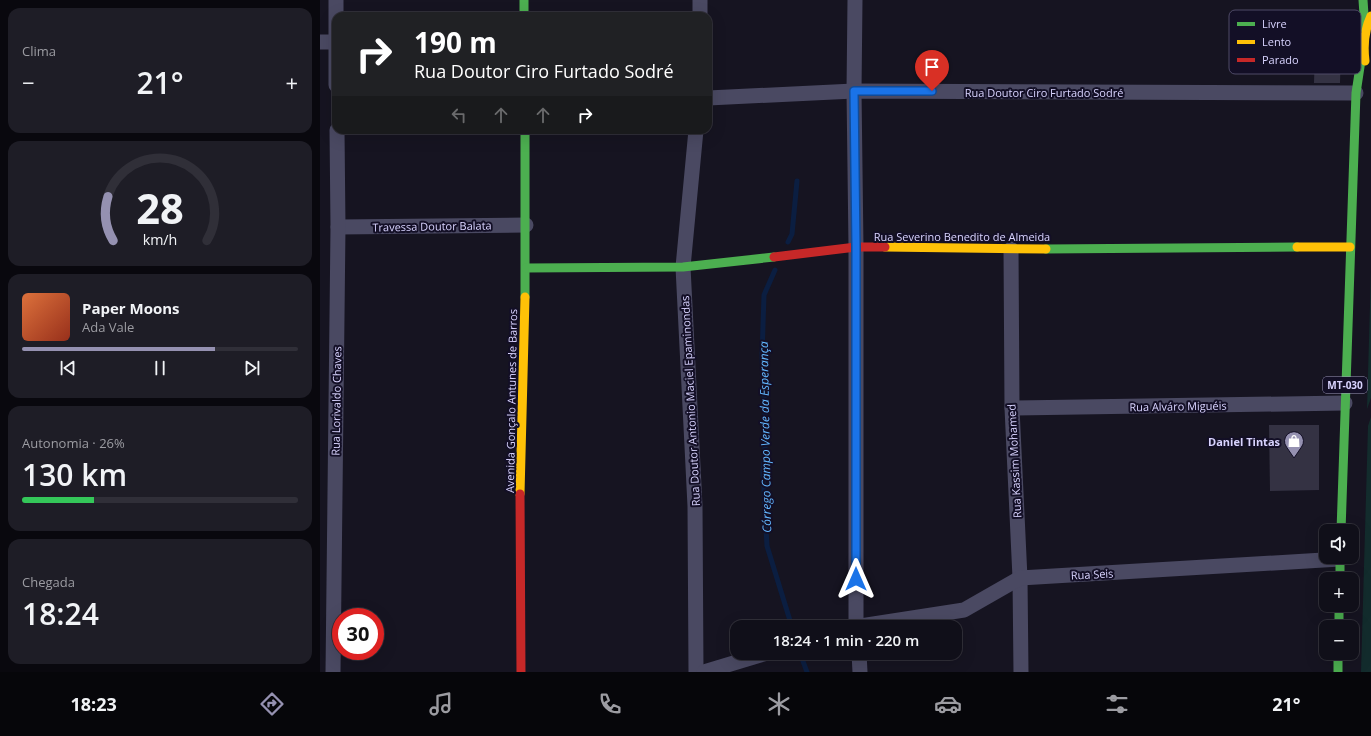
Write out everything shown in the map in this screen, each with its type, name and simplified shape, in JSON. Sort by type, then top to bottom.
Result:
[{"type":"main road","points":[[524,0],[524,12]]},
{"type":"main road","name":"MT-030","points":[[1361,60],[1365,29],[1363,0]]},
{"type":"main road","name":"MT-030","points":[[1365,29],[1371,16]]},
{"type":"main road","name":"MT-030","points":[[1363,47],[1368,68]]},
{"type":"main road","name":"MT-030","points":[[1341,524],[1356,93],[1359,74]]},
{"type":"main road","name":"Avenida Gonçalo Antunes de Barros","points":[[521,672],[520,510],[526,268],[525,134]]},
{"type":"main road","name":"Rua Severino Benedito de Almeida","points":[[526,268],[683,267],[856,247],[1011,250],[1350,247]]},
{"type":"main road","points":[[1338,660],[1338,672]]},
{"type":"street","points":[[336,0],[336,12]]},
{"type":"street","points":[[700,0],[700,12]]},
{"type":"street","points":[[855,0],[856,620]]},
{"type":"street","points":[[320,42],[332,42]]},
{"type":"street","name":"Rua Doutor Ciro Furtado Sodré","points":[[712,98],[854,91],[1356,93]]},
{"type":"street","name":"Rua Lorivaldo Chaves","points":[[334,672],[338,227],[337,134]]},
{"type":"street","name":"Rua Doutor Antonio Maciel Epaminondas","points":[[696,134],[683,267],[695,506],[696,672]]},
{"type":"street","name":"Travessa Doutor Balata","points":[[338,227],[526,225]]},
{"type":"street","name":"Rua Kassim Mohamed","points":[[1011,250],[1012,408],[1020,578],[1021,672]]},
{"type":"street","name":"Rua Alváro Miguéis","points":[[1012,408],[1345,403]]},
{"type":"street","name":"Rua Seis","points":[[900,620],[964,610],[1020,578],[1319,559]]},
{"type":"street","points":[[704,672],[744,660]]},
{"type":"street","points":[[859,660],[860,672]]},
{"type":"green space","points":[[1371,270],[1371,398],[1367,409]]},
{"type":"green space","points":[[1371,417],[1371,672],[1361,672],[1368,426]]},
{"type":"building","points":[[1314,74],[1340,74],[1340,83],[1314,83]]},
{"type":"building","name":"Daniel Tintas","points":[[1269,425],[1319,425],[1319,490],[1270,491]]},
{"type":"waterway","name":"Córrego Campo Verde da Esperança","points":[[788,242],[792,234],[797,181]]},
{"type":"waterway","name":"Córrego Campo Verde da Esperança","points":[[775,270],[764,295],[762,356],[766,435],[763,472],[767,546],[790,620]]},
{"type":"waterway","name":"Córrego Campo Verde da Esperança","points":[[803,660],[807,672]]},
{"type":"traffic: fast","points":[[524,0],[524,12]]},
{"type":"traffic: fast","points":[[1363,0],[1365,29]]},
{"type":"traffic: fast","points":[[1361,60],[1363,47]]},
{"type":"traffic: fast","points":[[1341,524],[1356,93],[1359,74]]},
{"type":"traffic: fast","points":[[525,134],[525,297]]},
{"type":"traffic: fast","points":[[1046,249],[1297,247]]},
{"type":"traffic: fast","points":[[526,268],[683,267],[774,257]]},
{"type":"traffic: fast","points":[[1340,564],[1340,572]]},
{"type":"traffic: fast","points":[[1339,612],[1339,620]]},
{"type":"traffic: fast","points":[[1338,660],[1338,672]]},
{"type":"traffic: slow","points":[[1365,61],[1365,38],[1371,16]]},
{"type":"traffic: slow","points":[[885,247],[1046,249]]},
{"type":"traffic: slow","points":[[1297,247],[1350,247]]},
{"type":"traffic: slow","points":[[520,494],[525,297]]},
{"type":"traffic: jam","points":[[774,257],[856,247],[885,247]]},
{"type":"traffic: jam","points":[[520,494],[521,672]]},
{"type":"place","name":"Daniel Tintas","points":[[1294,458]]},
{"type":"route","points":[[856,579],[856,247],[854,91],[932,91]]}]
